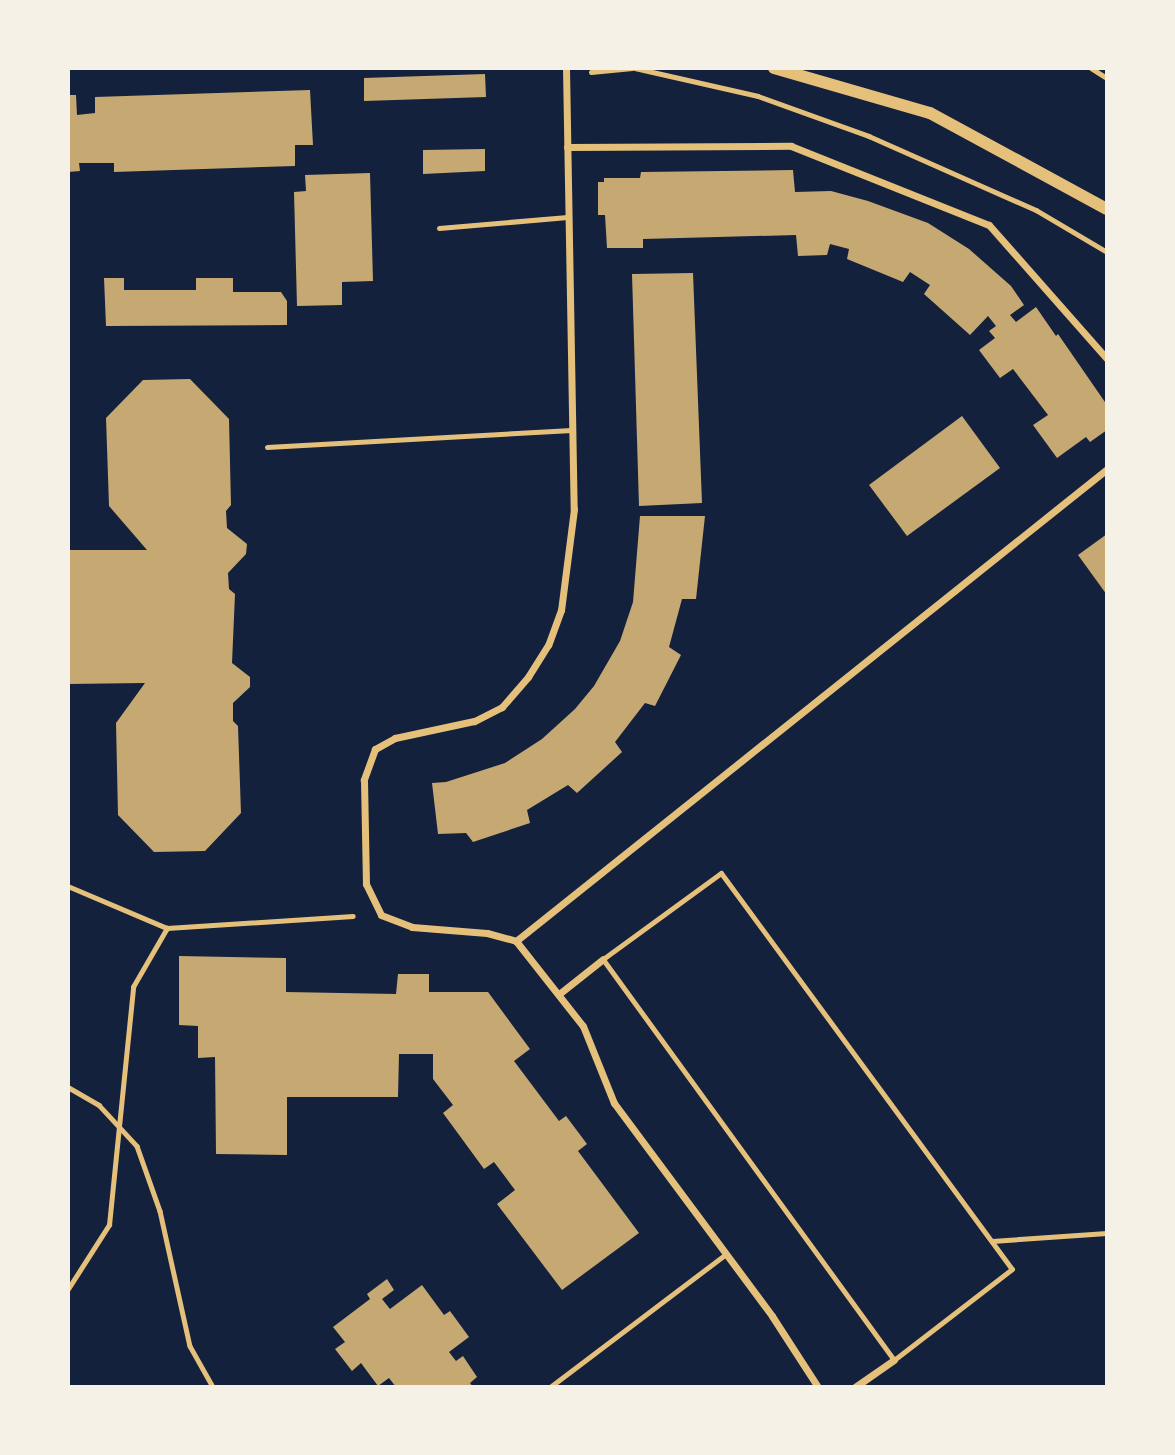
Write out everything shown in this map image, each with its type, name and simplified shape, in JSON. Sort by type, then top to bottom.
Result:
[{"type":"street","points":[[774,68],[930,113],[1107,209]]},
{"type":"street","points":[[565,69],[573,521],[561,610],[548,645],[528,677],[502,706],[474,721],[395,738],[374,749],[364,780],[366,884],[381,915],[412,927],[487,933],[516,941],[583,1026],[614,1103],[726,1254],[818,1387]]},
{"type":"street","points":[[567,147],[791,146],[989,225],[1107,359]]},
{"type":"street","points":[[516,941],[1107,469]]},
{"type":"street","points":[[559,994],[603,959]]},
{"type":"street","points":[[855,1387],[894,1360]]},
{"type":"lane","points":[[439,228],[568,217]]},
{"type":"lane","points":[[267,447],[572,430]]},
{"type":"lane","points":[[721,873],[992,1241],[1012,1269],[894,1360],[603,959],[721,873]]},
{"type":"lane","points":[[992,1241],[1107,1233]]},
{"type":"lane","points":[[550,1387],[726,1254]]},
{"type":"path","points":[[565,69],[599,72],[633,68],[758,96],[869,136],[1036,210],[1107,252]]},
{"type":"path","points":[[1091,68],[1107,78]]},
{"type":"path","points":[[68,886],[167,928],[381,915]]},
{"type":"path","points":[[68,1289],[108,1225],[132,988],[167,928]]},
{"type":"path","points":[[68,1087],[99,1105],[137,1146],[160,1211],[190,1346],[213,1387]]},
{"type":"building","points":[[485,74],[486,97],[364,101],[364,78]]},
{"type":"building","points":[[310,90],[313,145],[295,145],[295,166],[114,172],[114,163],[79,163],[80,171],[68,172],[68,95],[76,95],[77,115],[95,113],[95,97]]},
{"type":"building","points":[[485,149],[485,171],[423,174],[423,150]]},
{"type":"building","points":[[793,170],[795,192],[831,191],[868,201],[928,223],[969,249],[1011,286],[1024,305],[1010,315],[1016,322],[1036,307],[1056,336],[1058,334],[1107,405],[1107,430],[1090,442],[1086,437],[1057,458],[1033,425],[1048,415],[1013,369],[1000,378],[979,350],[995,338],[989,331],[996,326],[988,316],[970,335],[924,294],[930,285],[910,272],[903,282],[847,259],[849,249],[830,244],[827,255],[798,256],[796,235],[643,239],[643,248],[607,248],[605,215],[598,215],[598,182],[604,182],[604,178],[640,178],[641,172]]},
{"type":"building","points":[[370,173],[373,281],[342,282],[342,305],[297,306],[294,192],[306,191],[305,175]]},
{"type":"building","points":[[693,273],[702,503],[639,506],[632,274]]},
{"type":"building","points":[[104,278],[124,278],[124,290],[196,290],[196,278],[233,278],[233,292],[281,292],[287,301],[287,325],[106,326]]},
{"type":"building","points":[[190,379],[229,419],[231,505],[226,511],[227,528],[247,544],[246,554],[228,573],[229,589],[235,594],[232,663],[250,677],[250,687],[233,703],[233,721],[238,726],[241,813],[205,851],[154,852],[118,815],[116,723],[145,683],[68,684],[68,550],[147,550],[109,506],[106,418],[143,380]]},
{"type":"building","points":[[962,416],[1000,468],[907,536],[869,485]]},
{"type":"building","points":[[640,516],[705,516],[696,599],[682,599],[669,647],[681,655],[655,706],[645,703],[615,742],[622,752],[577,793],[568,785],[527,810],[530,823],[473,842],[466,833],[438,834],[432,783],[446,782],[505,763],[542,739],[575,709],[594,686],[620,641],[633,602]]},
{"type":"building","points":[[1107,534],[1107,595],[1078,555]]},
{"type":"building","points":[[179,956],[286,958],[286,992],[396,994],[398,974],[429,974],[429,992],[488,992],[530,1049],[514,1061],[559,1121],[566,1116],[587,1144],[578,1151],[639,1233],[562,1290],[497,1204],[515,1190],[494,1162],[484,1169],[443,1113],[453,1105],[433,1079],[433,1054],[399,1054],[398,1097],[287,1097],[287,1155],[216,1154],[215,1057],[198,1058],[198,1026],[179,1025]]},
{"type":"building","points":[[387,1279],[394,1290],[382,1299],[390,1309],[422,1285],[444,1315],[450,1311],[469,1337],[449,1352],[456,1361],[463,1356],[477,1377],[470,1383],[473,1387],[396,1387],[389,1378],[378,1386],[361,1363],[352,1371],[335,1349],[345,1342],[333,1327],[370,1299],[367,1294]]}]
